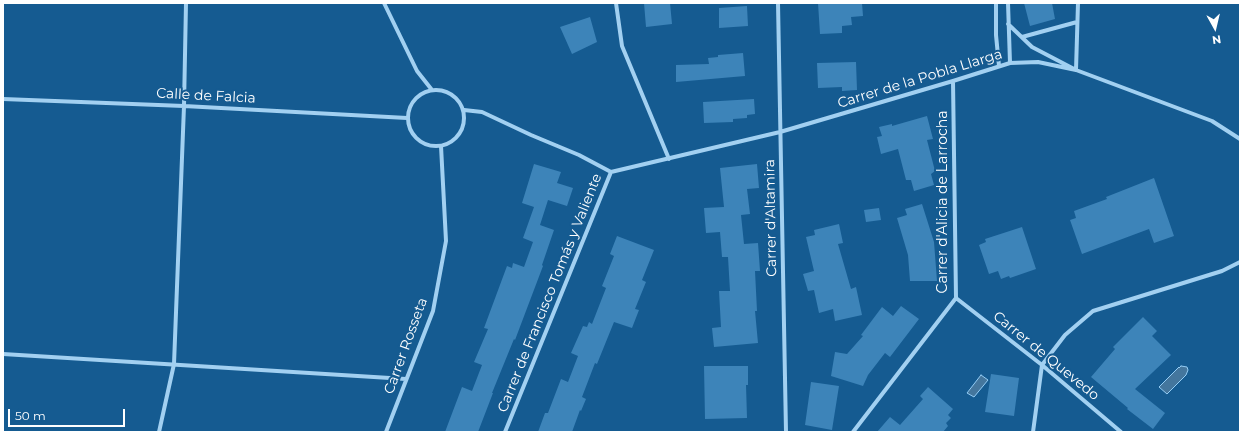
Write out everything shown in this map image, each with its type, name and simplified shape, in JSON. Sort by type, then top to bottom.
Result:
[{"type":"street","points":[[159,432],[174,364],[184,106],[186,3]]},
{"type":"street","points":[[384,3],[417,71],[432,90]]},
{"type":"street","points":[[616,3],[622,46],[669,159]]},
{"type":"street","name":"Carrer d'Altamira","points":[[778,3],[786,432]]},
{"type":"street","points":[[996,3],[996,35],[1000,66]]},
{"type":"street","points":[[1008,3],[1010,63]]},
{"type":"street","points":[[1008,24],[1032,47],[1076,70],[1078,3]]},
{"type":"street","points":[[1022,37],[1077,22]]},
{"type":"street","name":"Carrer de la Pobla Llarga","points":[[669,159],[780,132],[953,82],[1010,63],[1038,62],[1076,70],[1212,121],[1240,139]]},
{"type":"street","name":"Carrer d'Alicia de Larrocha","points":[[853,432],[956,298],[953,82]]},
{"type":"street","points":[[441,90],[450,93],[457,98],[464,110],[464,124],[461,132],[452,141],[441,146],[424,144],[418,140],[408,126],[408,110],[417,96],[424,92],[441,90]]},
{"type":"street","name":"Calle de Falcia","points":[[3,99],[184,106],[407,118]]},
{"type":"street","points":[[464,110],[482,112],[530,135],[579,155],[611,172]]},
{"type":"street","name":"Carrer Rosseta","points":[[386,432],[433,311],[446,241],[441,146]]},
{"type":"street","name":"Carrer de Francisco Tomás y Valiente","points":[[505,432],[611,172],[669,159]]},
{"type":"street","points":[[1033,432],[1042,365],[1065,335],[1093,311],[1222,271],[1240,262]]},
{"type":"street","name":"Carrer de Quevedo","points":[[956,298],[1042,365],[1121,432]]},
{"type":"street","points":[[3,354],[406,380]]},
{"type":"water","points":[[1181,366],[1187,367],[1188,370],[1186,375],[1167,394],[1159,387]]},
{"type":"water","points":[[981,375],[988,380],[974,397],[967,393]]},
{"type":"building","points":[[644,3],[670,3],[672,24],[646,27]]},
{"type":"building","points":[[818,3],[862,3],[863,16],[851,17],[852,25],[842,26],[842,33],[820,34]]},
{"type":"building","points":[[1024,3],[1052,3],[1055,19],[1030,26]]},
{"type":"building","points":[[747,6],[748,26],[719,28],[719,8]]},
{"type":"building","points":[[590,17],[597,42],[572,54],[560,27]]},
{"type":"building","points":[[743,53],[745,76],[676,82],[676,65],[709,64],[708,58],[718,57],[718,55]]},
{"type":"building","points":[[856,62],[857,90],[842,91],[842,87],[818,88],[817,63]]},
{"type":"building","points":[[754,99],[755,114],[747,115],[747,118],[733,119],[733,122],[704,123],[703,102]]},
{"type":"building","points":[[927,116],[933,139],[927,140],[935,171],[931,174],[934,185],[914,191],[911,180],[906,180],[898,149],[881,154],[877,137],[882,136],[879,127],[892,124],[892,126]]},
{"type":"building","points":[[534,164],[561,172],[557,183],[573,188],[567,206],[548,200],[540,225],[554,230],[542,265],[543,266],[478,432],[445,432],[462,387],[472,391],[482,365],[474,362],[488,329],[484,328],[507,266],[512,268],[513,263],[524,267],[533,242],[523,238],[534,207],[522,203]]},
{"type":"building","points":[[757,164],[759,188],[747,189],[750,214],[741,215],[744,244],[758,243],[760,271],[755,271],[757,311],[755,311],[758,343],[714,347],[712,328],[721,327],[719,291],[730,291],[728,257],[722,257],[720,232],[706,233],[704,208],[724,207],[720,168]]},
{"type":"building","points":[[1154,178],[1174,236],[1154,243],[1149,229],[1082,254],[1070,220],[1076,218],[1074,211],[1107,199],[1106,197]]},
{"type":"building","points":[[922,204],[934,242],[937,281],[910,281],[908,255],[897,218],[907,215],[905,209]]},
{"type":"building","points":[[879,208],[881,220],[866,222],[864,210]]},
{"type":"building","points":[[839,224],[843,243],[838,244],[851,289],[856,287],[862,315],[835,321],[833,309],[819,313],[814,290],[808,291],[803,274],[814,271],[806,237],[815,235],[814,230]]},
{"type":"building","points":[[1022,227],[1036,269],[1010,278],[1009,276],[1001,279],[998,271],[989,274],[979,245],[986,242],[985,239]]},
{"type":"building","points":[[617,236],[654,250],[642,280],[646,282],[635,309],[639,310],[632,328],[614,322],[597,364],[595,363],[582,397],[586,399],[581,411],[580,410],[572,432],[538,432],[545,413],[548,413],[561,379],[568,382],[578,356],[571,353],[583,326],[587,327],[589,322],[592,324],[606,288],[602,286],[614,256],[610,254]]},
{"type":"building","points":[[901,306],[919,319],[890,357],[885,353],[868,375],[863,386],[831,376],[835,352],[847,354],[863,336],[861,335],[882,307],[893,316]]},
{"type":"building","points":[[1143,317],[1157,331],[1152,336],[1171,355],[1135,389],[1165,413],[1153,429],[1127,409],[1128,408],[1091,377],[1115,349],[1113,347]]},
{"type":"building","points":[[704,366],[748,366],[748,385],[746,385],[747,418],[705,419]]},
{"type":"building","points":[[991,374],[1019,378],[1014,416],[985,412]]},
{"type":"building","points":[[811,382],[839,386],[832,430],[805,425]]},
{"type":"building","points":[[928,387],[953,409],[948,415],[951,418],[946,423],[948,426],[943,432],[877,432],[890,417],[900,425],[923,399],[920,396]]}]
